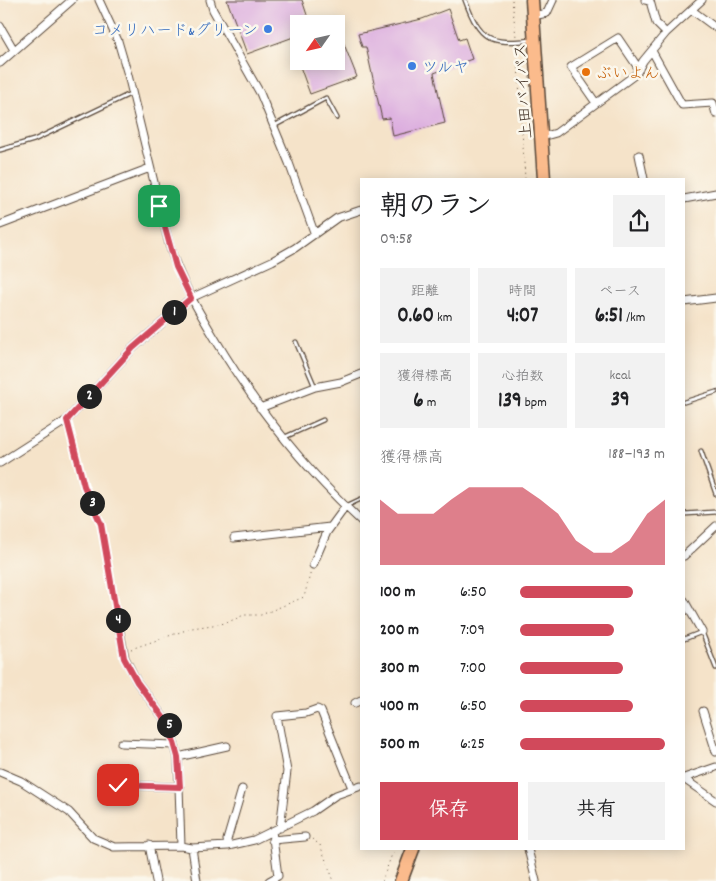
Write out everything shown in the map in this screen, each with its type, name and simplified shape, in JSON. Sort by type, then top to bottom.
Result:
[{"type":"highway","name":"上田バイパス","points":[[532,0],[544,178]]},
{"type":"highway","points":[[401,881],[413,850]]},
{"type":"street","points":[[0,63],[72,0]]},
{"type":"street","points":[[99,0],[118,41],[176,267],[191,298],[230,363],[260,408],[283,437],[360,520]]},
{"type":"street","points":[[210,0],[260,93],[314,232]]},
{"type":"street","points":[[533,16],[547,13],[553,0]]},
{"type":"street","points":[[645,0],[650,1],[656,23],[666,32]]},
{"type":"street","points":[[542,137],[556,133],[636,74],[666,32],[693,11],[702,0]]},
{"type":"street","points":[[693,11],[716,28]]},
{"type":"street","points":[[0,26],[14,50]]},
{"type":"street","points":[[596,103],[571,67],[618,38],[639,69]]},
{"type":"street","points":[[652,50],[682,105],[714,104],[716,114]]},
{"type":"street","points":[[639,155],[644,178]]},
{"type":"street","points":[[1,224],[150,168]]},
{"type":"street","points":[[685,199],[716,193]]},
{"type":"street","points":[[0,463],[67,420],[133,348],[191,298],[272,261],[295,248],[314,232],[337,218],[360,210]]},
{"type":"street","points":[[685,302],[716,298]]},
{"type":"street","points":[[260,408],[315,387],[340,382],[360,374]]},
{"type":"street","points":[[313,565],[330,526],[346,506]]},
{"type":"street","points":[[234,538],[330,526]]},
{"type":"street","points":[[685,555],[716,529]]},
{"type":"street","points":[[685,602],[702,632]]},
{"type":"street","points":[[117,616],[123,651],[137,682],[169,725],[178,757],[181,846]]},
{"type":"street","points":[[280,828],[287,771],[277,716],[317,709],[321,711],[352,788]]},
{"type":"street","points":[[702,711],[716,752]]},
{"type":"street","points":[[121,743],[174,744]]},
{"type":"street","points":[[178,757],[227,746]]},
{"type":"street","points":[[685,778],[716,767]]},
{"type":"street","points":[[0,772],[21,781],[69,812],[93,838],[114,847],[149,845],[192,848],[228,846],[254,840],[280,828],[352,788],[360,786]]},
{"type":"street","points":[[685,779],[716,801]]},
{"type":"street","points":[[118,785],[180,787]]},
{"type":"street","points":[[228,846],[227,840],[242,789]]},
{"type":"street","points":[[269,881],[278,876],[272,832]]},
{"type":"street","points":[[272,840],[305,837]]},
{"type":"street","points":[[149,845],[156,881]]},
{"type":"street","points":[[192,848],[197,881]]},
{"type":"street","points":[[528,850],[536,881]]},
{"type":"lane","points":[[465,0],[476,26],[485,36],[503,43],[535,40]]},
{"type":"lane","points":[[0,150],[34,140],[132,93]]},
{"type":"lane","points":[[274,126],[326,98],[336,118]]},
{"type":"lane","points":[[296,342],[315,387]]},
{"type":"lane","points":[[685,402],[716,392]]},
{"type":"lane","points":[[283,437],[323,420]]},
{"type":"lane","points":[[701,451],[716,494]]},
{"type":"lane","points":[[346,506],[360,499]]},
{"type":"lane","points":[[685,514],[716,512]]},
{"type":"lane","points":[[685,639],[702,632],[716,668]]},
{"type":"path","points":[[512,0],[525,178]]},
{"type":"path","points":[[67,420],[84,486],[101,524],[117,616]]},
{"type":"path","points":[[123,651],[192,628],[226,623],[244,615],[261,615],[304,597],[313,565]]},
{"type":"path","points":[[305,837],[315,840],[320,845],[334,881]]},
{"type":"path","points":[[382,881],[394,850]]},
{"type":"building","name":"コメリハード&グリーン","points":[[227,0],[302,0],[307,15],[290,15],[290,38],[247,54]]},
{"type":"building","name":"ツルヤ","points":[[448,9],[459,40],[465,38],[472,59],[434,73],[445,123],[393,136],[390,118],[382,119],[366,47],[362,47],[358,34],[422,19]]},
{"type":"building","points":[[345,47],[357,77],[310,94],[301,70],[345,70]]},
{"type":"place","name":"コメリハード&グリーン","points":[[268,29]]},
{"type":"place","name":"ツルヤ","points":[[412,66]]},
{"type":"place","name":"ぶいよん","points":[[586,72]]},
{"type":"route","points":[[118,785],[180,787],[178,757],[169,725],[137,682],[124,658],[101,524],[84,486],[81,467],[67,420],[133,348],[191,298],[176,267],[159,206]]}]
